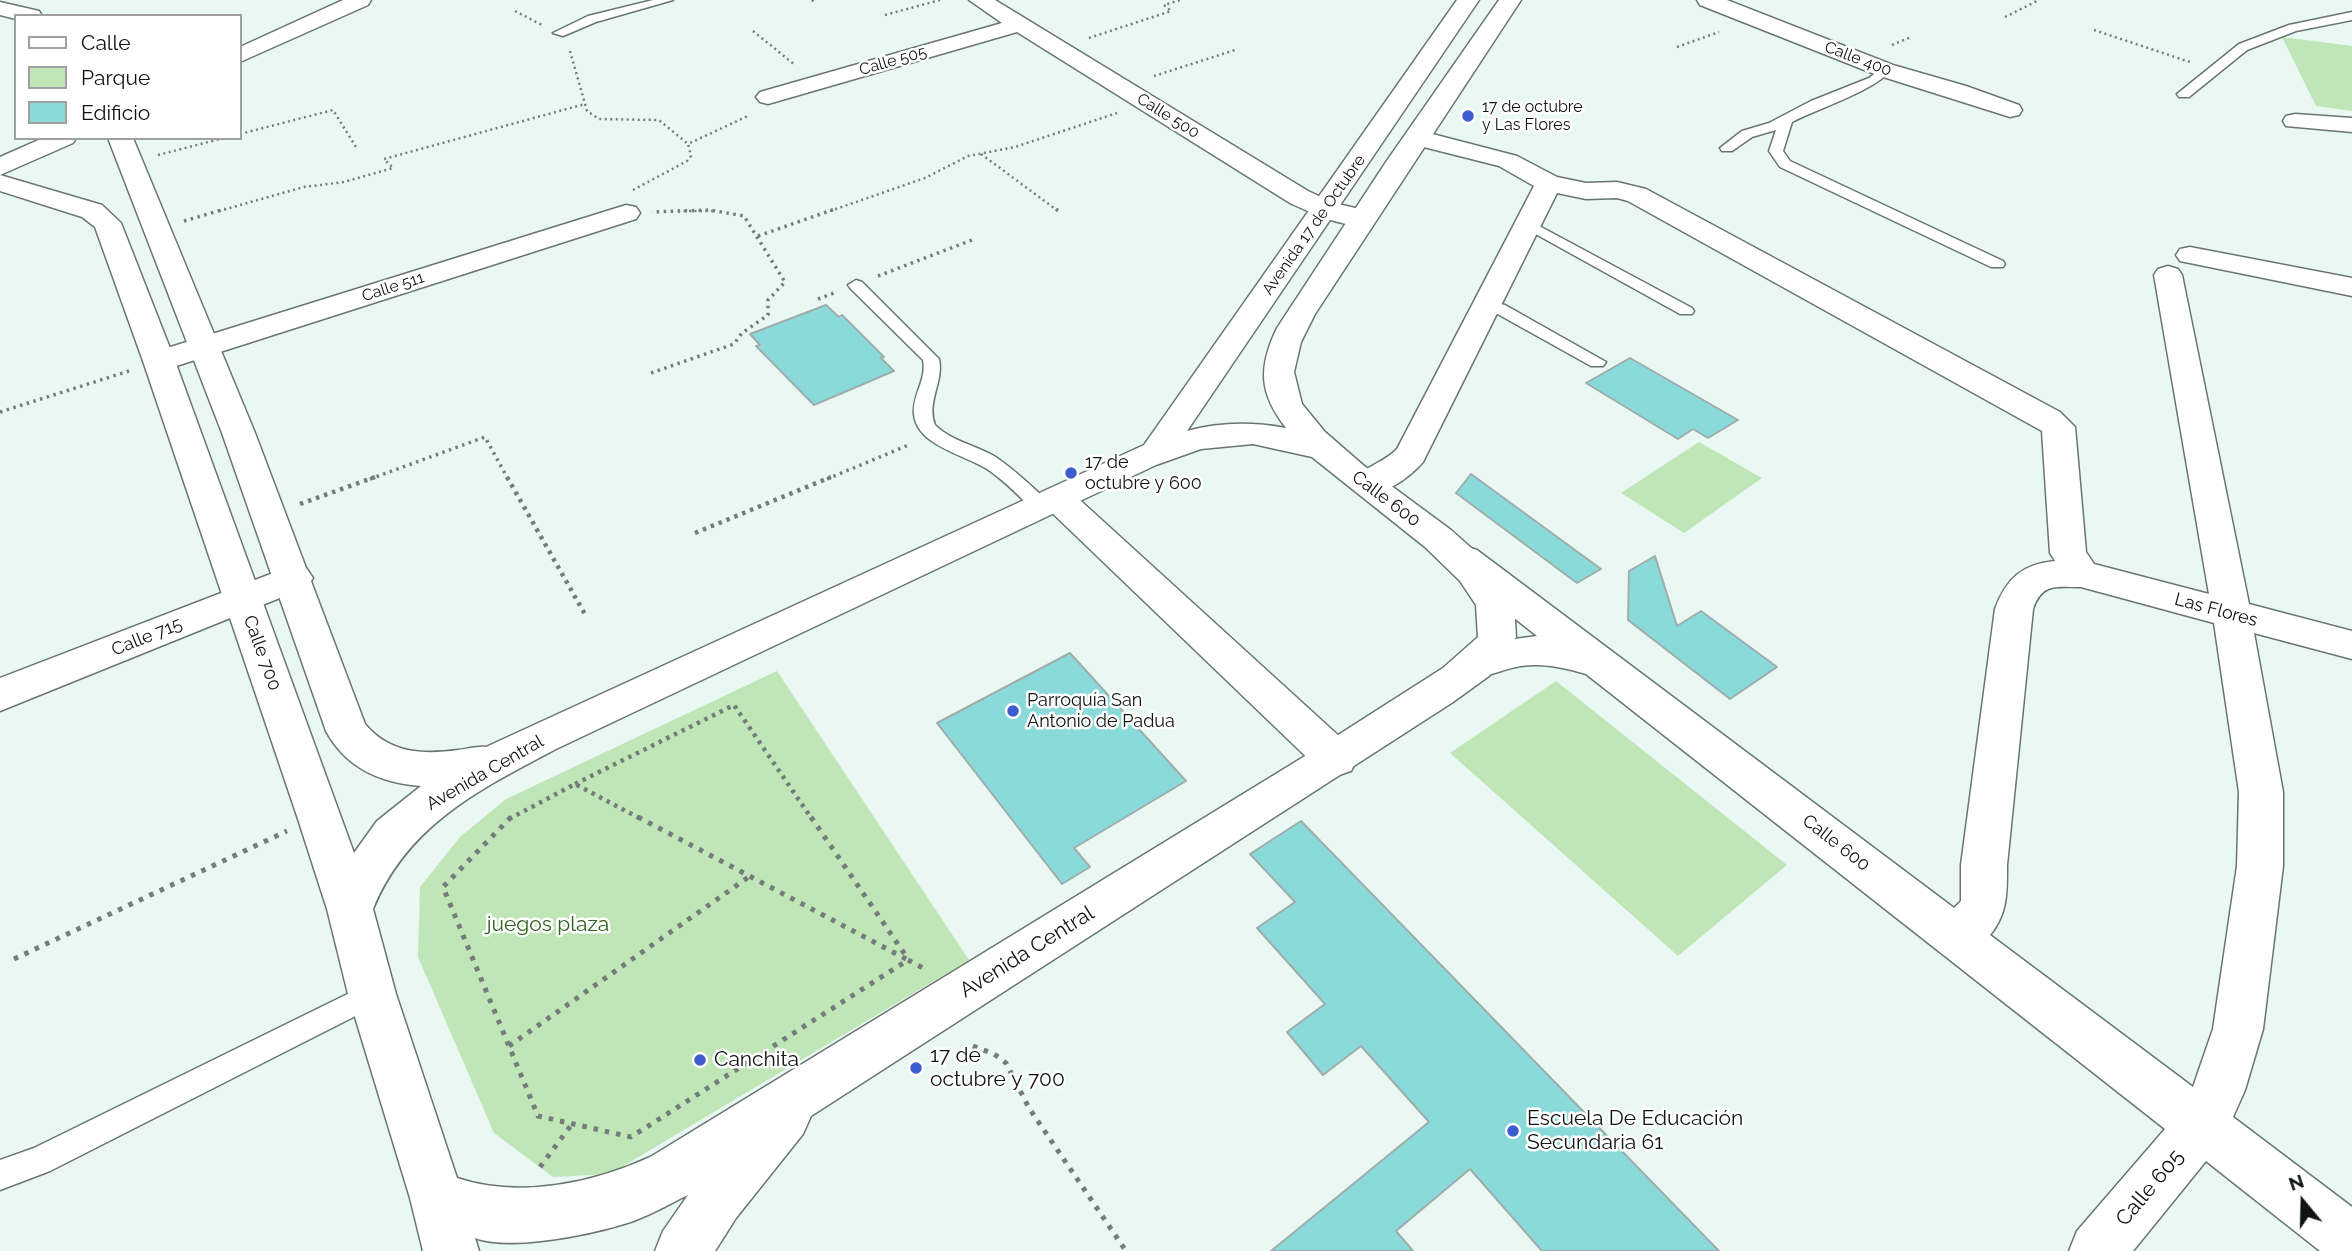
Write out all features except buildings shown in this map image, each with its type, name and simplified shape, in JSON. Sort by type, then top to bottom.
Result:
[{"type":"main road","points":[[242,41],[330,0]]},
{"type":"main road","points":[[242,54],[360,0]]},
{"type":"main road","name":"Calle 500","points":[[980,0],[1298,197],[1325,209],[1362,219]]},
{"type":"main road","name":"Avenida 17 de Octubre","points":[[1158,449],[1468,0]]},
{"type":"main road","name":"Avenida 17 de Octubre","points":[[1319,448],[1295,418],[1277,382],[1278,365],[1294,326],[1432,111],[1510,0]]},
{"type":"main road","name":"Calle 400","points":[[1708,0],[1885,70],[1958,91],[2010,110]]},
{"type":"main road","points":[[1745,15],[1771,5]]},
{"type":"main road","points":[[0,8],[23,14]]},
{"type":"main road","name":"Calle 505","points":[[768,97],[1019,25]]},
{"type":"main road","points":[[2295,121],[2352,125]]},
{"type":"main road","points":[[1417,138],[1508,161],[1549,183],[1586,191],[1616,190],[1637,195],[2048,419],[2057,427],[2068,553],[2081,574]]},
{"type":"main road","points":[[0,152],[25,140]]},
{"type":"main road","points":[[0,167],[60,140]]},
{"type":"main road","points":[[125,150],[206,346],[294,578],[347,731],[355,744],[372,757],[401,766],[435,771],[508,757]]},
{"type":"main road","name":"Calle 700","points":[[0,183],[92,211],[107,223],[159,361],[319,816],[350,909],[372,994],[437,1198]]},
{"type":"main road","points":[[1368,484],[1403,463],[1411,454],[1549,183]]},
{"type":"main road","name":"Calle 511","points":[[159,361],[626,213]]},
{"type":"main road","name":"Calle 605","points":[[2097,1251],[2202,1125],[2219,1090],[2238,1029],[2260,854],[2261,792],[2179,265],[2352,287]]},
{"type":"main road","name":"Avenida Central","points":[[350,909],[372,861],[386,842],[413,815],[458,785],[576,723],[1050,503],[1158,449],[1194,438],[1252,433],[1292,439],[1319,448]]},
{"type":"main road","name":"Calle 600","points":[[1319,448],[2352,1241]]},
{"type":"main road","points":[[1050,503],[1336,759]]},
{"type":"main road","name":"Avenida Central","points":[[437,1198],[481,1213],[519,1215],[573,1209],[625,1197],[671,1175],[1336,759],[1477,664],[1497,640],[1497,607],[1460,555]]},
{"type":"main road","name":"Las Flores","points":[[1956,936],[1979,916],[1986,903],[1984,865],[2018,596],[2027,582],[2043,574],[2081,574],[2352,645]]},
{"type":"main road","name":"Calle 715","points":[[0,695],[294,578]]},
{"type":"main road","points":[[1477,664],[1513,650],[1538,648],[1559,651],[1606,667]]},
{"type":"main road","points":[[683,1251],[717,1199],[807,1090]]},
{"type":"main road","points":[[437,1198],[451,1251]]},
{"type":"lane","points":[[559,33],[592,19],[667,0]]},
{"type":"lane","points":[[2184,94],[2243,47],[2266,37],[2352,16]]},
{"type":"lane","points":[[1727,148],[1747,134],[1786,120],[1874,81],[1885,70]]},
{"type":"lane","points":[[1786,120],[1776,150],[1785,164],[1997,264]]},
{"type":"lane","points":[[1528,224],[1686,311]]},
{"type":"lane","points":[[856,285],[931,359],[935,370],[923,405],[924,420],[934,434],[999,466],[1050,503]]},
{"type":"lane","points":[[1487,306],[1499,307],[1597,362]]},
{"type":"lane","points":[[0,1175],[40,1161],[372,994]]},
{"type":"path","points":[[885,15],[940,0]]},
{"type":"path","points":[[1058,49],[1171,11],[1164,5],[1180,0]]},
{"type":"path","points":[[2005,17],[2039,0]]},
{"type":"path","points":[[515,11],[559,33],[567,43],[575,60],[585,104],[591,115],[599,119],[659,120],[688,145],[691,156],[687,162],[637,187],[629,195],[626,213],[710,210],[744,216],[785,282],[768,300],[768,315],[741,333],[734,344],[652,373]]},
{"type":"path","points":[[2094,30],[2215,70]]},
{"type":"path","points":[[753,31],[817,83]]},
{"type":"path","points":[[1120,87],[1235,50]]},
{"type":"path","points":[[688,145],[753,114],[768,97]]},
{"type":"path","points":[[758,236],[925,178],[940,167],[999,147],[1015,146],[1146,103]]},
{"type":"path","points":[[157,228],[304,187],[344,182],[393,168],[384,159],[585,104]]},
{"type":"path","points":[[242,133],[333,110],[356,147]]},
{"type":"path","points":[[125,150],[207,140]]},
{"type":"path","points":[[980,154],[1061,213]]},
{"type":"path","points":[[818,299],[972,240]]},
{"type":"path","points":[[0,412],[159,361]]},
{"type":"path","points":[[695,533],[934,434]]},
{"type":"path","points":[[270,515],[485,437],[586,616]]},
{"type":"path","points":[[734,705],[908,960],[631,1137],[538,1116],[443,887],[512,816],[734,705]]},
{"type":"path","points":[[575,784],[908,960]]},
{"type":"path","points":[[14,959],[319,816]]},
{"type":"path","points":[[509,1046],[750,876]]},
{"type":"path","points":[[973,1046],[994,1054],[1006,1063],[1029,1108],[1126,1251]]},
{"type":"path","points":[[540,1167],[572,1124]]},
{"type":"green space","points":[[2282,37],[2352,46],[2352,111],[2316,106]]},
{"type":"green space","points":[[1699,442],[1762,478],[1684,533],[1621,493]]},
{"type":"green space","name":"juegos plaza","points":[[777,671],[969,960],[610,1174],[553,1177],[494,1133],[418,957],[420,887],[460,837],[506,799]]},
{"type":"green space","points":[[1556,681],[1787,865],[1678,956],[1450,753]]},
{"type":"place","name":"17 de octubre y Las Flores","points":[[1468,116]]},
{"type":"place","name":"17 de octubre y 600","points":[[1071,473]]},
{"type":"place","name":"Parroquía San Antonio de Padua","points":[[1013,711]]},
{"type":"place","name":"Canchita","points":[[700,1060]]},
{"type":"place","name":"17 de octubre y 700","points":[[916,1068]]},
{"type":"place","name":"Escuela De Educación Secundaria 61","points":[[1513,1131]]}]
